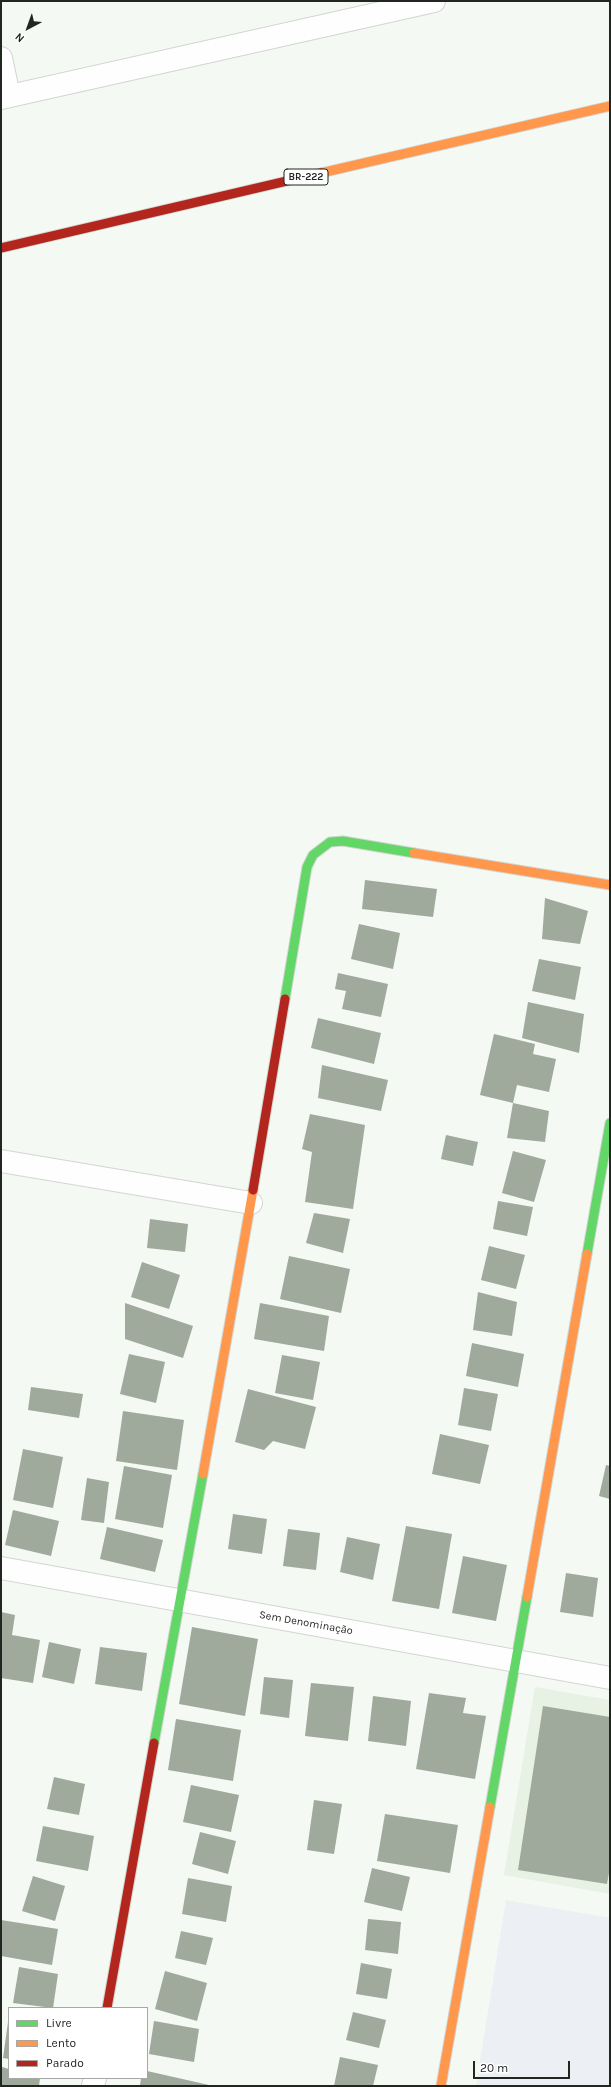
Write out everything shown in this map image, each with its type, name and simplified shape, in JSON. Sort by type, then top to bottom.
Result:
[{"type":"main road","name":"BR-222","points":[[1,248],[610,106]]},
{"type":"main road","points":[[107,2007],[251,1203],[307,867],[313,855],[320,848],[330,842],[344,841],[610,884]]},
{"type":"main road","points":[[441,2086],[610,1123]]},
{"type":"street","points":[[1,58],[5,97],[434,1]]},
{"type":"street","points":[[1,1161],[251,1203]]},
{"type":"street","name":"Sem Denominação","points":[[1,1568],[610,1678]]},
{"type":"shaded area","points":[[535,1687],[610,1700],[610,1894],[504,1875]]},
{"type":"shaded area","points":[[506,1900],[610,1918],[610,2086],[476,2086]]},
{"type":"building","points":[[365,880],[437,889],[433,917],[362,909]]},
{"type":"building","points":[[545,898],[588,911],[580,944],[542,939]]},
{"type":"building","points":[[359,924],[400,933],[393,969],[351,959]]},
{"type":"building","points":[[539,959],[581,967],[575,1000],[532,991]]},
{"type":"building","points":[[338,973],[388,984],[381,1017],[342,1009],[346,991],[335,989]]},
{"type":"building","points":[[528,1002],[584,1014],[579,1053],[522,1038]]},
{"type":"building","points":[[318,1018],[381,1033],[374,1064],[311,1048]]},
{"type":"building","points":[[494,1034],[535,1044],[533,1054],[556,1059],[549,1092],[517,1085],[513,1103],[480,1095]]},
{"type":"building","points":[[322,1065],[388,1080],[381,1111],[318,1098]]},
{"type":"building","points":[[513,1103],[549,1111],[545,1142],[507,1138]]},
{"type":"building","points":[[310,1114],[365,1125],[353,1209],[305,1202],[312,1152],[302,1149]]},
{"type":"building","points":[[446,1135],[478,1142],[473,1166],[441,1159]]},
{"type":"building","points":[[513,1151],[546,1160],[534,1202],[502,1193]]},
{"type":"building","points":[[498,1201],[533,1207],[527,1236],[493,1229]]},
{"type":"building","points":[[314,1213],[350,1219],[343,1253],[306,1243]]},
{"type":"building","points":[[150,1219],[188,1224],[185,1252],[147,1248]]},
{"type":"building","points":[[489,1246],[525,1255],[516,1289],[481,1280]]},
{"type":"building","points":[[289,1256],[350,1269],[341,1313],[280,1299]]},
{"type":"building","points":[[142,1262],[180,1275],[169,1309],[131,1297]]},
{"type":"building","points":[[478,1292],[517,1302],[512,1336],[473,1330]]},
{"type":"building","points":[[125,1303],[193,1326],[183,1358],[125,1339]]},
{"type":"building","points":[[260,1303],[329,1316],[324,1351],[254,1339]]},
{"type":"building","points":[[472,1343],[524,1354],[518,1387],[466,1376]]},
{"type":"building","points":[[129,1354],[165,1362],[156,1403],[120,1394]]},
{"type":"building","points":[[282,1355],[320,1362],[313,1400],[275,1393]]},
{"type":"building","points":[[31,1387],[83,1394],[79,1418],[28,1410]]},
{"type":"building","points":[[464,1388],[498,1394],[491,1431],[458,1425]]},
{"type":"building","points":[[248,1389],[316,1407],[305,1449],[273,1441],[264,1450],[235,1442]]},
{"type":"building","points":[[123,1411],[184,1420],[177,1470],[116,1461]]},
{"type":"building","points":[[440,1434],[489,1445],[480,1484],[432,1474]]},
{"type":"building","points":[[23,1449],[63,1457],[53,1508],[13,1500]]},
{"type":"building","points":[[606,1465],[610,1466],[610,1499],[599,1496]]},
{"type":"building","points":[[124,1466],[172,1475],[163,1528],[115,1519]]},
{"type":"building","points":[[87,1478],[109,1482],[104,1523],[81,1520]]},
{"type":"building","points":[[13,1510],[59,1521],[51,1556],[5,1545]]},
{"type":"building","points":[[233,1514],[267,1519],[262,1554],[228,1549]]},
{"type":"building","points":[[406,1526],[452,1534],[439,1609],[392,1601]]},
{"type":"building","points":[[107,1527],[163,1540],[155,1572],[100,1559]]},
{"type":"building","points":[[288,1529],[320,1533],[316,1570],[283,1566]]},
{"type":"building","points":[[347,1537],[380,1544],[373,1580],[340,1572]]},
{"type":"building","points":[[463,1556],[507,1565],[496,1621],[452,1613]]},
{"type":"building","points":[[566,1573],[598,1578],[593,1617],[560,1612]]},
{"type":"building","points":[[1,1612],[15,1615],[12,1635],[40,1640],[33,1683],[1,1678]]},
{"type":"building","points":[[192,1627],[258,1639],[245,1716],[179,1704]]},
{"type":"building","points":[[49,1642],[81,1649],[74,1684],[42,1677]]},
{"type":"building","points":[[100,1647],[147,1653],[142,1691],[95,1684]]},
{"type":"building","points":[[264,1677],[293,1680],[289,1718],[260,1714]]},
{"type":"building","points":[[311,1683],[354,1687],[348,1741],[305,1736]]},
{"type":"building","points":[[429,1693],[466,1698],[463,1713],[486,1716],[475,1779],[416,1769]]},
{"type":"building","points":[[373,1696],[411,1701],[406,1746],[368,1741]]},
{"type":"building","points":[[543,1706],[610,1717],[610,1867],[607,1884],[518,1870]]},
{"type":"building","points":[[176,1719],[241,1730],[233,1781],[168,1770]]},
{"type":"building","points":[[54,1777],[85,1784],[79,1815],[47,1809]]},
{"type":"building","points":[[191,1785],[239,1795],[231,1832],[183,1822]]},
{"type":"building","points":[[314,1800],[342,1804],[334,1854],[307,1850]]},
{"type":"building","points":[[385,1814],[458,1825],[450,1873],[377,1861]]},
{"type":"building","points":[[43,1826],[94,1836],[88,1871],[36,1861]]},
{"type":"building","points":[[200,1832],[236,1841],[228,1874],[192,1864]]},
{"type":"building","points":[[372,1868],[410,1877],[402,1911],[364,1902]]},
{"type":"building","points":[[33,1876],[65,1886],[55,1921],[22,1911]]},
{"type":"building","points":[[188,1878],[232,1886],[226,1922],[182,1914]]},
{"type":"building","points":[[368,1919],[401,1922],[398,1954],[365,1950]]},
{"type":"building","points":[[1,1920],[58,1929],[52,1965],[1,1956]]},
{"type":"building","points":[[181,1931],[213,1938],[206,1965],[175,1958]]},
{"type":"building","points":[[361,1963],[392,1969],[387,1999],[356,1994]]},
{"type":"building","points":[[19,1967],[58,1974],[53,2007],[13,2003]]},
{"type":"building","points":[[165,1971],[207,1983],[197,2021],[155,2009]]},
{"type":"building","points":[[353,2012],[386,2020],[379,2048],[346,2040]]},
{"type":"building","points":[[154,2021],[199,2029],[194,2062],[149,2054]]},
{"type":"building","points":[[8,2022],[8,2059],[3,2058]]},
{"type":"building","points":[[340,2057],[378,2065],[373,2086],[334,2086]]},
{"type":"building","points":[[2,2067],[8,2069],[8,2079],[40,2079],[39,2086],[1,2086]]},
{"type":"building","points":[[148,2071],[209,2085],[209,2086],[140,2086],[141,2079],[148,2079]]},
{"type":"traffic: fast","points":[[285,999],[307,867],[313,855],[330,842],[343,841],[414,853]]},
{"type":"traffic: fast","points":[[587,1254],[610,1123]]},
{"type":"traffic: fast","points":[[154,1743],[203,1474]]},
{"type":"traffic: fast","points":[[490,1807],[527,1597]]},
{"type":"traffic: slow","points":[[321,173],[610,106]]},
{"type":"traffic: slow","points":[[414,853],[610,885]]},
{"type":"traffic: slow","points":[[203,1474],[253,1190]]},
{"type":"traffic: slow","points":[[527,1597],[587,1254]]},
{"type":"traffic: slow","points":[[441,2086],[490,1807]]},
{"type":"traffic: jam","points":[[1,248],[321,173]]},
{"type":"traffic: jam","points":[[253,1190],[285,999]]},
{"type":"traffic: jam","points":[[107,2007],[154,1743]]}]
